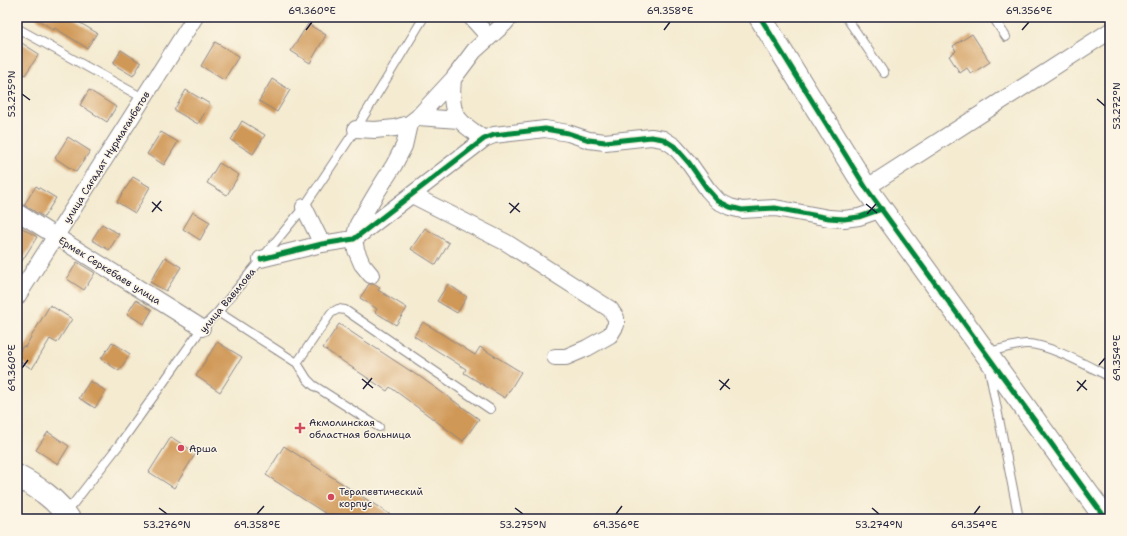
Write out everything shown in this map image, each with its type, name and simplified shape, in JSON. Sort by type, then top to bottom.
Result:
[{"type":"street","name":"улица Сағадат Нұрмағанбетов","points":[[17,298],[195,17]]},
{"type":"street","points":[[471,17],[489,37]]},
{"type":"street","points":[[356,129],[375,130],[395,128],[413,120],[453,79],[474,51],[510,17]]},
{"type":"street","points":[[760,17],[866,188],[1106,519]]},
{"type":"street","points":[[866,188],[1110,31]]},
{"type":"street","points":[[453,79],[452,103],[455,113],[459,120],[484,139]]},
{"type":"street","points":[[413,120],[459,120]]},
{"type":"street","points":[[371,275],[362,264],[356,250],[354,240],[358,224],[394,165],[404,146],[413,120]]},
{"type":"street","points":[[261,259],[322,244],[354,240],[484,139],[494,135],[545,129],[568,133],[589,140],[605,142],[651,137],[663,139],[674,146],[718,201],[730,207],[742,210],[775,208],[829,218],[844,219],[859,218],[882,209]]},
{"type":"street","points":[[412,195],[507,243],[610,309],[616,318],[616,325],[610,335],[588,348],[566,357],[555,356]]},
{"type":"street","points":[[304,207],[322,244]]},
{"type":"street","name":"Ермек Серкебаев улица","points":[[17,212],[202,328]]},
{"type":"street","points":[[17,476],[52,498],[68,516]]},
{"type":"lane","name":"улица Вавилова","points":[[68,516],[202,328],[218,312],[304,207],[356,129],[424,17]]},
{"type":"lane","points":[[846,17],[884,73]]},
{"type":"lane","points":[[993,17],[1006,37]]},
{"type":"lane","points":[[17,28],[143,98]]},
{"type":"lane","points":[[297,364],[326,319],[334,311],[341,309],[345,310],[490,409]]},
{"type":"lane","points":[[218,312],[297,364],[313,385],[379,427]]},
{"type":"lane","points":[[1019,519],[985,353],[1010,346],[1028,344],[1042,346],[1110,377]]},
{"type":"building","points":[[34,17],[70,17],[97,33],[87,48]]},
{"type":"building","points":[[308,24],[326,35],[310,63],[291,51]]},
{"type":"building","points":[[972,34],[990,62],[971,74],[967,68],[960,73],[949,56],[956,51],[953,46]]},
{"type":"building","points":[[17,40],[39,54],[25,75],[17,70]]},
{"type":"building","points":[[215,42],[239,56],[224,80],[201,66]]},
{"type":"building","points":[[121,50],[141,63],[133,76],[113,64]]},
{"type":"building","points":[[272,79],[290,90],[277,112],[259,101]]},
{"type":"building","points":[[89,90],[116,107],[107,122],[80,105]]},
{"type":"building","points":[[186,90],[210,104],[198,124],[174,110]]},
{"type":"building","points":[[242,121],[265,135],[253,154],[231,140]]},
{"type":"building","points":[[161,132],[178,142],[164,165],[147,154]]},
{"type":"building","points":[[68,137],[90,151],[76,172],[55,158]]},
{"type":"building","points":[[219,163],[239,175],[227,195],[207,183]]},
{"type":"building","points":[[133,177],[150,187],[135,213],[117,202]]},
{"type":"building","points":[[36,186],[56,198],[44,217],[24,205]]},
{"type":"building","points":[[193,212],[210,222],[200,240],[183,229]]},
{"type":"building","points":[[102,224],[119,234],[109,250],[92,240]]},
{"type":"building","points":[[17,225],[37,237],[17,269]]},
{"type":"building","points":[[425,228],[449,243],[436,265],[411,249]]},
{"type":"building","points":[[165,257],[181,267],[166,291],[150,282]]},
{"type":"building","points":[[77,262],[95,273],[84,290],[67,279]]},
{"type":"building","points":[[369,284],[373,284],[380,288],[378,290],[407,308],[396,325],[375,312],[377,309],[360,298]]},
{"type":"building","points":[[448,284],[467,297],[457,313],[437,301]]},
{"type":"building","points":[[136,300],[152,310],[144,324],[127,314]]},
{"type":"building","points":[[50,305],[72,319],[57,343],[50,339],[32,369],[17,359],[17,356],[23,346],[25,347]]},
{"type":"building","points":[[423,322],[475,355],[480,347],[521,372],[505,398],[464,373],[466,369],[414,336]]},
{"type":"building","points":[[339,324],[419,376],[479,419],[463,441],[390,387],[387,391],[323,348]]},
{"type":"building","points":[[112,342],[130,354],[119,371],[101,359]]},
{"type":"building","points":[[217,342],[242,357],[220,392],[196,376]]},
{"type":"building","points":[[90,381],[106,391],[95,408],[79,398]]},
{"type":"building","points":[[48,432],[69,446],[58,464],[36,450]]},
{"type":"building","points":[[171,437],[196,453],[174,488],[149,472]]},
{"type":"building","name":"Терапевтический корпус","points":[[284,446],[397,519],[334,519],[266,475]]},
{"type":"cycle path","points":[[760,17],[866,188],[1106,519]]},
{"type":"cycle path","points":[[261,259],[322,244],[354,239],[484,139],[494,135],[545,129],[568,133],[589,140],[605,142],[651,137],[663,139],[674,146],[718,201],[730,207],[742,210],[775,208],[829,218],[844,219],[859,217],[882,209]]},
{"type":"place","name":"Акмолинская областная больница","points":[[300,428]]},
{"type":"place","name":"Арша","points":[[181,448]]},
{"type":"place","name":"Терапевтический корпус","points":[[331,497]]}]
